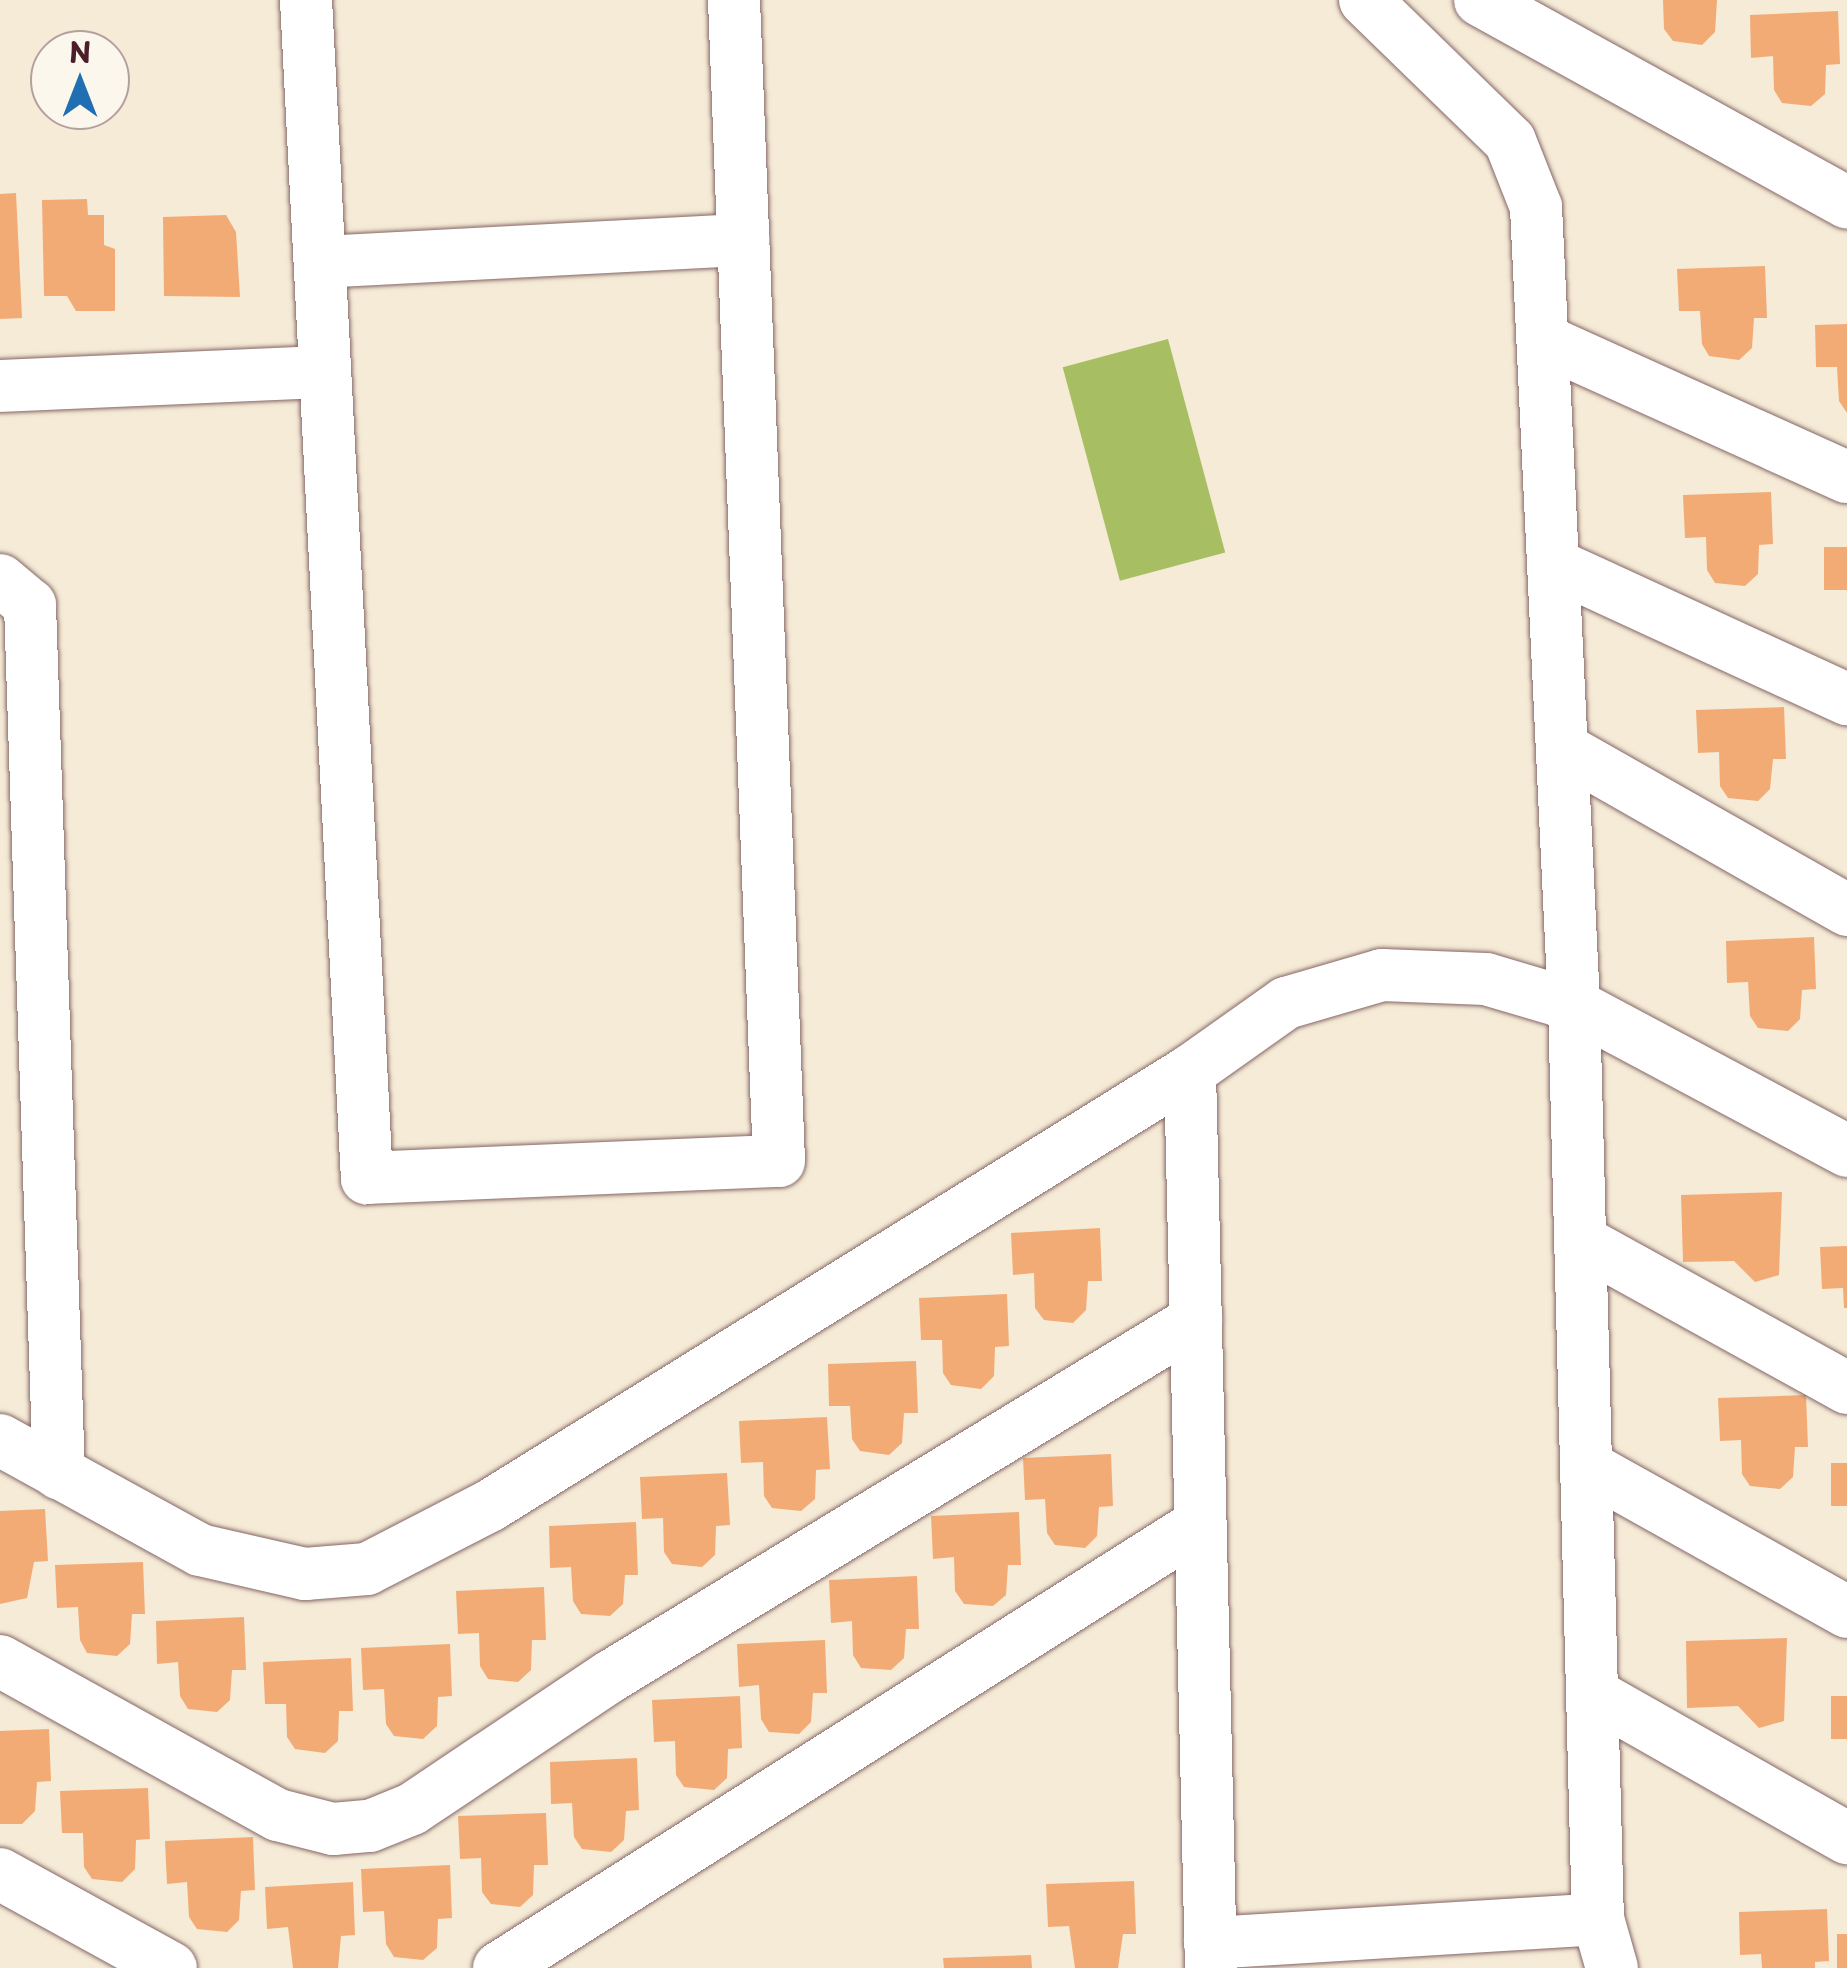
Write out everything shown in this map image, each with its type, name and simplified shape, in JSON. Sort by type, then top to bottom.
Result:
[{"type":"street","points":[[306,0],[366,1178],[779,1161],[734,0]]},
{"type":"street","points":[[1365,0],[1510,141],[1528,173],[1536,207],[1574,1005],[1598,1918],[1612,1968]]},
{"type":"street","points":[[1480,0],[1847,203]]},
{"type":"street","points":[[320,262],[743,240]]},
{"type":"street","points":[[1543,340],[1847,477]]},
{"type":"street","points":[[0,386],[324,372]]},
{"type":"street","points":[[1553,564],[1847,699]]},
{"type":"street","points":[[0,580],[16,587],[30,605],[58,1474]]},
{"type":"street","points":[[1562,748],[1847,910]]},
{"type":"street","points":[[0,1440],[200,1550],[304,1574],[366,1570],[491,1505],[1190,1071],[1286,1003],[1382,975],[1486,979],[1574,1005],[1847,1151]]},
{"type":"street","points":[[1190,1071],[1211,1956],[1598,1918]]},
{"type":"street","points":[[1580,1242],[1847,1388]]},
{"type":"street","points":[[0,1661],[278,1815],[333,1829],[370,1826],[412,1810],[610,1676],[1196,1320]]},
{"type":"street","points":[[1586,1466],[1847,1612]]},
{"type":"street","points":[[499,1968],[1200,1524]]},
{"type":"street","points":[[1593,1694],[1847,1838]]},
{"type":"street","points":[[0,1874],[171,1968]]},
{"type":"green space","points":[[1168,339],[1225,552],[1120,581],[1063,367]]},
{"type":"building","points":[[1663,0],[1717,0],[1715,32],[1702,45],[1673,41],[1664,29]]},
{"type":"building","points":[[1838,11],[1840,64],[1826,65],[1825,94],[1811,106],[1782,103],[1774,90],[1773,56],[1751,58],[1750,15]]},
{"type":"building","points":[[16,193],[22,318],[0,319],[0,194]]},
{"type":"building","points":[[87,199],[88,215],[104,215],[104,245],[115,249],[115,311],[76,311],[67,296],[44,296],[42,200]]},
{"type":"building","points":[[226,215],[236,232],[240,297],[164,296],[163,217]]},
{"type":"building","points":[[1765,266],[1767,318],[1754,318],[1752,348],[1739,360],[1709,356],[1702,344],[1700,311],[1679,311],[1677,269]]},
{"type":"building","points":[[1847,324],[1847,413],[1839,401],[1837,367],[1816,367],[1815,325]]},
{"type":"building","points":[[1771,492],[1773,544],[1759,545],[1758,574],[1745,586],[1715,583],[1707,570],[1706,537],[1685,538],[1683,495]]},
{"type":"building","points":[[1824,547],[1847,547],[1847,590],[1824,590]]},
{"type":"building","points":[[1784,707],[1786,759],[1773,759],[1770,789],[1758,801],[1728,798],[1720,786],[1719,752],[1698,753],[1696,710]]},
{"type":"building","points":[[1814,937],[1816,989],[1802,990],[1800,1019],[1788,1031],[1758,1028],[1750,1016],[1748,982],[1727,983],[1726,941]]},
{"type":"building","points":[[1782,1192],[1779,1275],[1755,1282],[1734,1261],[1683,1262],[1681,1195]]},
{"type":"building","points":[[1100,1228],[1102,1281],[1088,1281],[1086,1310],[1073,1323],[1044,1320],[1035,1308],[1034,1273],[1013,1275],[1011,1233]]},
{"type":"building","points":[[1847,1246],[1844,1308],[1843,1288],[1822,1289],[1820,1247]]},
{"type":"building","points":[[1007,1294],[1009,1346],[995,1347],[994,1376],[981,1389],[951,1385],[943,1373],[942,1340],[921,1340],[919,1298]]},
{"type":"building","points":[[916,1361],[918,1413],[904,1413],[902,1443],[889,1455],[860,1451],[852,1439],[850,1406],[829,1406],[828,1364]]},
{"type":"building","points":[[1806,1395],[1808,1447],[1795,1447],[1793,1477],[1780,1489],[1750,1486],[1742,1474],[1741,1440],[1720,1441],[1718,1398]]},
{"type":"building","points":[[827,1417],[830,1469],[816,1470],[815,1499],[801,1511],[772,1508],[764,1496],[763,1462],[741,1463],[739,1421]]},
{"type":"building","points":[[1111,1454],[1113,1506],[1099,1507],[1097,1536],[1085,1548],[1055,1545],[1047,1533],[1045,1499],[1025,1500],[1023,1458]]},
{"type":"building","points":[[1831,1463],[1847,1463],[1847,1506],[1831,1506]]},
{"type":"building","points":[[727,1473],[730,1525],[716,1526],[715,1555],[702,1567],[672,1564],[664,1552],[663,1518],[642,1519],[640,1477]]},
{"type":"building","points":[[45,1509],[48,1561],[34,1562],[27,1598],[0,1604],[0,1511]]},
{"type":"building","points":[[1019,1512],[1021,1565],[1008,1565],[1006,1595],[993,1606],[964,1604],[955,1591],[954,1557],[933,1559],[931,1516]]},
{"type":"building","points":[[636,1522],[638,1575],[625,1575],[623,1604],[610,1616],[581,1614],[573,1601],[571,1567],[550,1568],[549,1526]]},
{"type":"building","points":[[143,1562],[145,1614],[132,1614],[130,1644],[117,1656],[87,1653],[80,1640],[78,1607],[57,1608],[55,1565]]},
{"type":"building","points":[[917,1576],[919,1629],[906,1629],[904,1658],[891,1670],[861,1668],[853,1655],[852,1621],[831,1623],[829,1580]]},
{"type":"building","points":[[544,1587],[546,1640],[532,1640],[531,1670],[518,1682],[488,1679],[480,1666],[479,1633],[458,1634],[456,1591]]},
{"type":"building","points":[[244,1617],[246,1670],[232,1670],[230,1700],[217,1712],[188,1709],[180,1696],[178,1662],[157,1664],[156,1621]]},
{"type":"building","points":[[1787,1638],[1784,1721],[1759,1728],[1738,1706],[1687,1708],[1686,1641]]},
{"type":"building","points":[[825,1640],[827,1693],[813,1693],[811,1722],[799,1734],[769,1732],[761,1719],[759,1685],[739,1687],[737,1644]]},
{"type":"building","points":[[450,1644],[452,1696],[438,1697],[437,1726],[423,1739],[394,1736],[386,1724],[384,1689],[363,1690],[361,1648]]},
{"type":"building","points":[[351,1658],[353,1711],[339,1711],[338,1741],[325,1753],[295,1749],[287,1737],[286,1704],[265,1704],[263,1662]]},
{"type":"building","points":[[740,1696],[742,1748],[728,1749],[727,1778],[714,1790],[684,1787],[676,1775],[675,1741],[654,1742],[652,1700]]},
{"type":"building","points":[[1831,1696],[1847,1696],[1847,1739],[1831,1739]]},
{"type":"building","points":[[49,1729],[51,1781],[37,1782],[35,1811],[22,1824],[0,1824],[0,1731]]},
{"type":"building","points":[[637,1758],[639,1810],[626,1811],[624,1840],[611,1852],[582,1849],[574,1837],[572,1803],[551,1804],[550,1762]]},
{"type":"building","points":[[148,1788],[150,1839],[136,1840],[135,1869],[122,1882],[92,1879],[84,1867],[83,1833],[62,1833],[60,1791]]},
{"type":"building","points":[[546,1813],[548,1865],[534,1865],[533,1895],[520,1907],[491,1904],[482,1892],[481,1858],[460,1859],[458,1816]]},
{"type":"building","points":[[253,1837],[255,1890],[241,1891],[239,1920],[227,1932],[197,1929],[189,1917],[187,1882],[167,1884],[165,1841]]},
{"type":"building","points":[[450,1865],[452,1918],[438,1919],[437,1948],[423,1960],[394,1957],[386,1944],[384,1911],[363,1912],[361,1869]]},
{"type":"building","points":[[1134,1881],[1136,1934],[1123,1934],[1118,1968],[1075,1968],[1069,1926],[1048,1927],[1046,1884]]},
{"type":"building","points":[[353,1882],[355,1935],[341,1936],[338,1968],[293,1968],[288,1927],[267,1929],[265,1887]]},
{"type":"building","points":[[1827,1909],[1829,1961],[1815,1962],[1815,1968],[1762,1968],[1761,1954],[1740,1955],[1739,1912]]},
{"type":"building","points":[[1837,1934],[1847,1934],[1847,1968],[1837,1968]]},
{"type":"building","points":[[1031,1955],[1032,1968],[944,1968],[943,1958]]}]
